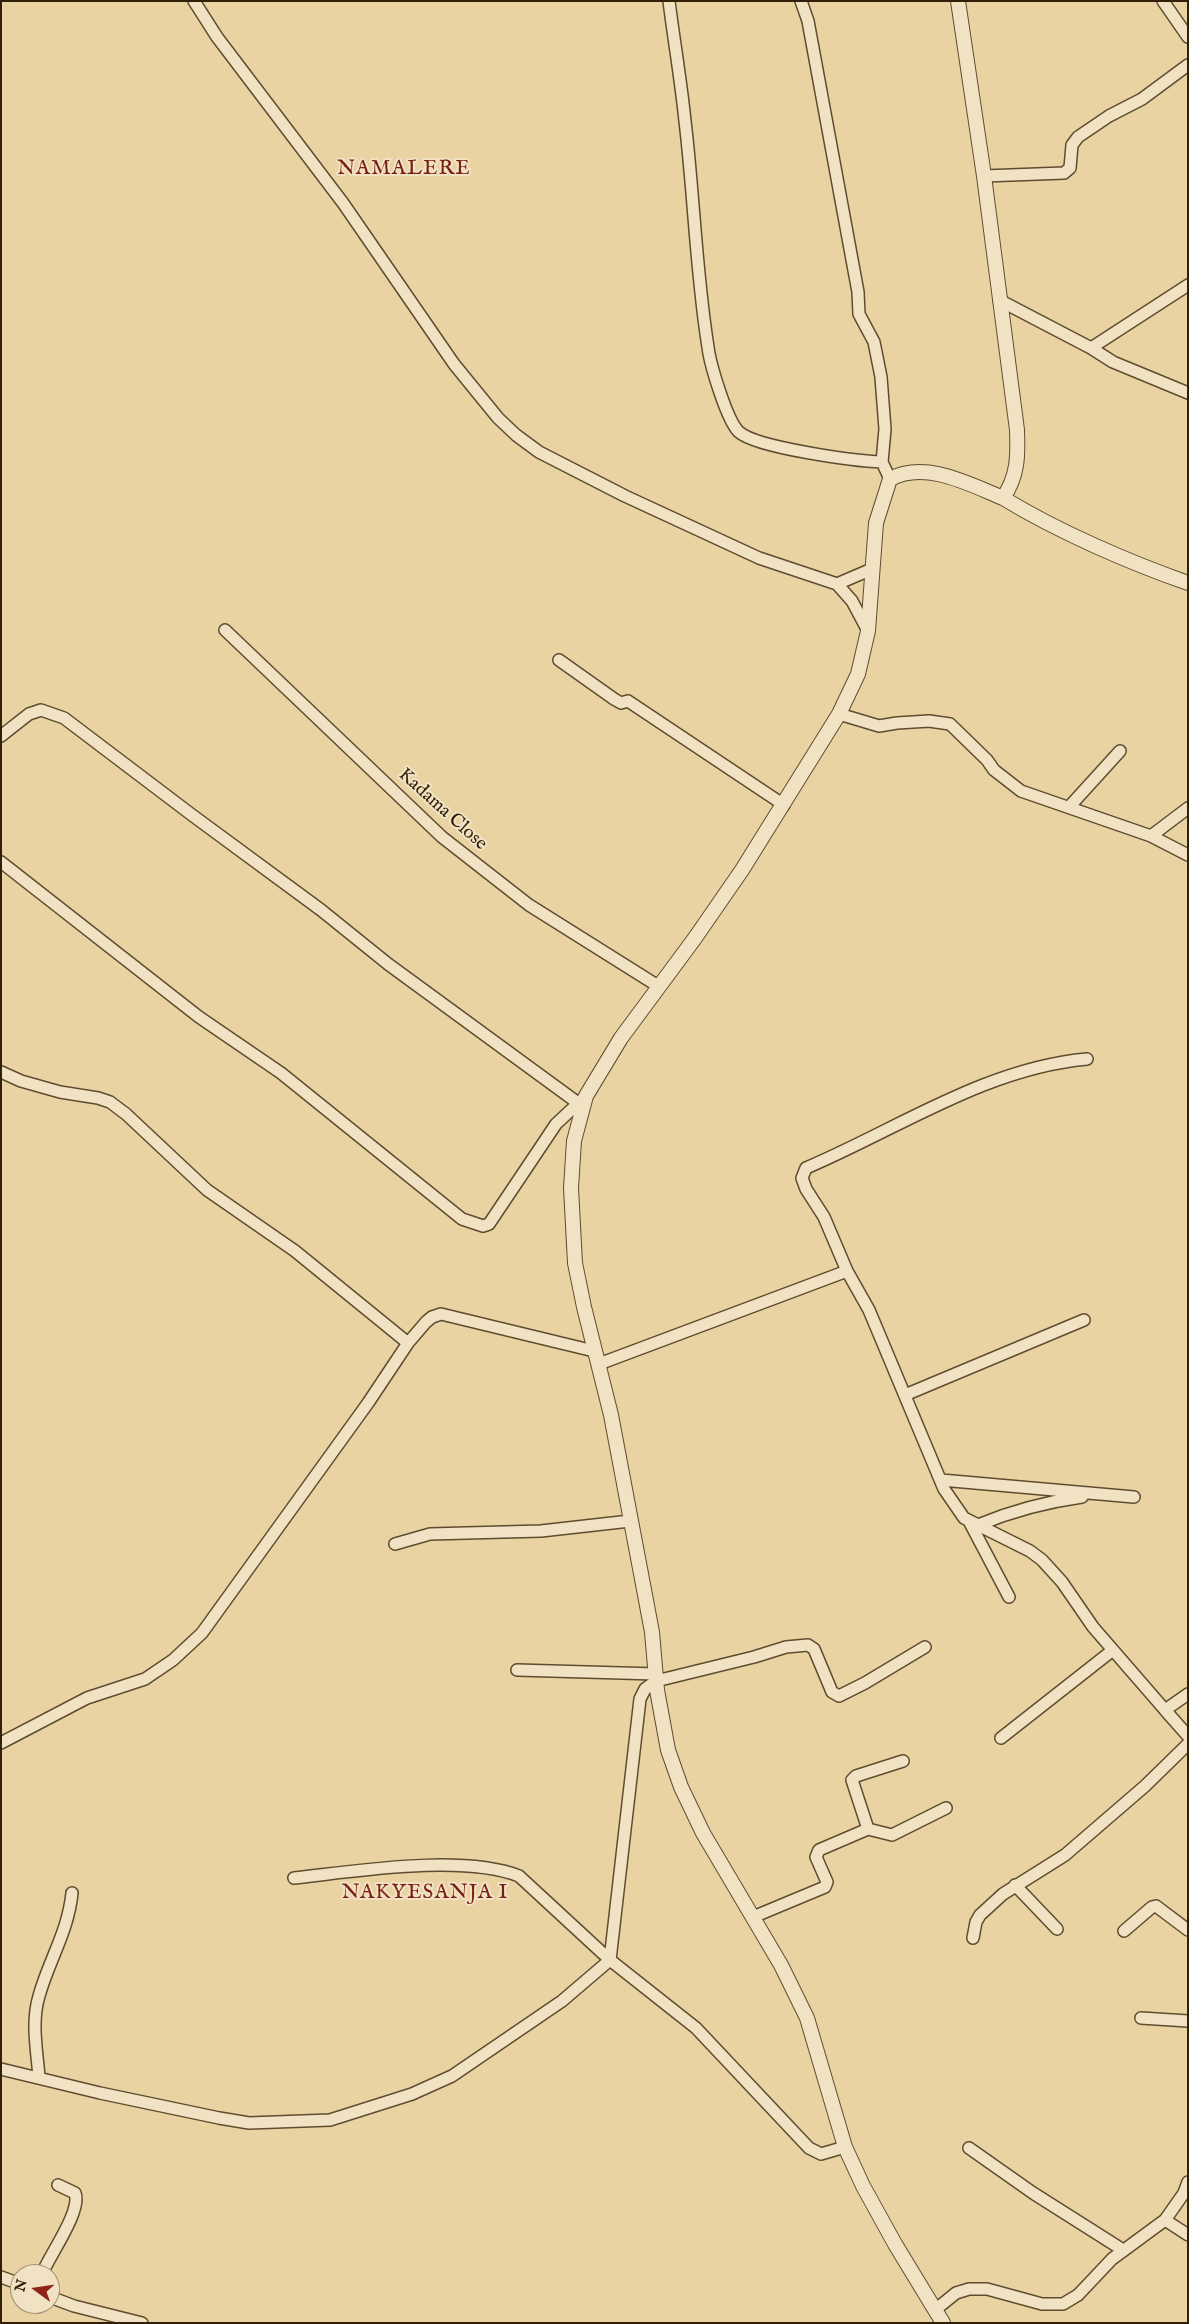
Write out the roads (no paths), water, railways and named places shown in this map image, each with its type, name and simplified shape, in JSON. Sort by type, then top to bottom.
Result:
[{"type":"street","points":[[194,1],[217,37],[343,203],[454,364],[498,418],[516,435],[539,452],[625,496],[759,558],[837,584],[852,600],[868,631]]},
{"type":"street","points":[[669,1],[685,120],[708,349],[723,402],[732,422],[739,432],[751,438],[820,454],[882,462]]},
{"type":"street","points":[[1,862],[198,1017],[281,1072],[462,1219],[483,1226],[489,1224],[556,1124],[582,1100],[620,1038],[695,938],[784,805],[839,714],[858,674],[868,631],[876,523],[890,479],[882,462],[885,429],[881,377],[874,342],[859,314],[858,292],[808,21],[801,1]]},
{"type":"street","points":[[958,1],[984,176],[1018,448],[1012,484],[1003,498]]},
{"type":"street","points":[[1162,1],[1188,37]]},
{"type":"street","points":[[984,176],[1064,173],[1070,168],[1072,145],[1078,137],[1109,116],[1142,99],[1188,65]]},
{"type":"street","points":[[1090,348],[1188,285]]},
{"type":"street","points":[[999,300],[1113,362],[1188,393]]},
{"type":"street","points":[[890,479],[901,473],[917,471],[949,477],[1003,498],[1042,521],[1137,564],[1188,583]]},
{"type":"street","points":[[837,584],[872,568]]},
{"type":"street","name":"Kadama Close","points":[[225,630],[442,837],[529,905],[658,986]]},
{"type":"street","points":[[559,660],[614,699],[621,703],[628,701],[784,805]]},
{"type":"street","points":[[1,736],[29,714],[41,710],[64,718],[321,910],[388,964],[582,1100]]},
{"type":"street","points":[[839,714],[879,726],[897,722],[950,724],[977,749],[994,770],[1021,791],[1070,806],[1151,836],[1188,855]]},
{"type":"street","points":[[1070,806],[1120,751]]},
{"type":"street","points":[[1151,836],[1188,808]]},
{"type":"street","points":[[1087,1059],[1059,1062],[1033,1069],[976,1089],[806,1168],[802,1178],[806,1189],[824,1217],[847,1271],[869,1310],[953,1504],[974,1523],[1030,1551],[1042,1560],[1062,1582],[1073,1602],[1188,1736]]},
{"type":"street","points":[[1,1072],[21,1081],[52,1090],[110,1102],[126,1114],[207,1190],[295,1251],[408,1343]]},
{"type":"street","points":[[582,1100],[574,1141],[571,1188],[575,1263],[594,1351],[599,1364],[652,1632],[656,1678],[668,1750],[681,1787],[703,1833],[781,1965],[807,2018],[845,2147],[894,2244],[943,2323]]},
{"type":"street","points":[[599,1364],[847,1271]]},
{"type":"street","points":[[1,1743],[87,1698],[145,1679],[174,1660],[202,1632],[368,1403],[408,1343],[432,1317],[441,1314],[594,1351]]},
{"type":"street","points":[[905,1395],[1084,1320]]},
{"type":"street","points":[[941,1480],[1134,1496],[1084,1497],[1056,1500],[974,1523]]},
{"type":"street","points":[[395,1544],[430,1534],[541,1531],[630,1521]]},
{"type":"street","points":[[974,1523],[1009,1597]]},
{"type":"street","points":[[517,1670],[656,1678],[754,1658],[786,1647],[808,1645],[814,1649],[832,1692],[839,1696],[865,1683],[925,1647]]},
{"type":"street","points":[[1001,1738],[1113,1650]]},
{"type":"street","points":[[1,2069],[119,2097],[249,2123],[330,2120],[412,2094],[452,2076],[562,2001],[610,1960],[640,1699],[645,1689],[656,1678]]},
{"type":"street","points":[[1165,1710],[1188,1694]]},
{"type":"street","points":[[973,1938],[976,1922],[980,1916],[1015,1885],[1065,1855],[1145,1786],[1188,1744]]},
{"type":"street","points":[[868,1829],[852,1780],[856,1776],[903,1761]]},
{"type":"street","points":[[753,1917],[825,1887],[827,1882],[816,1857],[819,1850],[868,1829],[892,1835],[946,1808]]},
{"type":"street","points":[[294,1878],[381,1869],[454,1866],[501,1869],[519,1876],[610,1960],[696,2028],[809,2148],[821,2154],[845,2147]]},
{"type":"street","points":[[1015,1885],[1057,1929]]},
{"type":"street","points":[[39,2077],[34,2020],[37,2004],[66,1923],[72,1893]]},
{"type":"street","points":[[1124,1931],[1152,1907],[1156,1906],[1188,1930]]},
{"type":"street","points":[[1140,2018],[1188,2021]]},
{"type":"street","points":[[970,2148],[1033,2193],[1123,2250]]},
{"type":"street","points":[[935,2310],[956,2293],[969,2289],[987,2289],[1042,2304],[1063,2304],[1078,2295],[1112,2259],[1165,2220],[1184,2193],[1188,2182]]},
{"type":"street","points":[[47,2264],[63,2234],[76,2202],[75,2193],[58,2184]]},
{"type":"street","points":[[1165,2220],[1188,2235]]},
{"type":"street","points":[[60,2301],[142,2323]]},
{"type":"district","name":"NAMALERE","points":[[404,170]]},
{"type":"district","name":"NAKYESANJA I","points":[[425,1894]]}]
